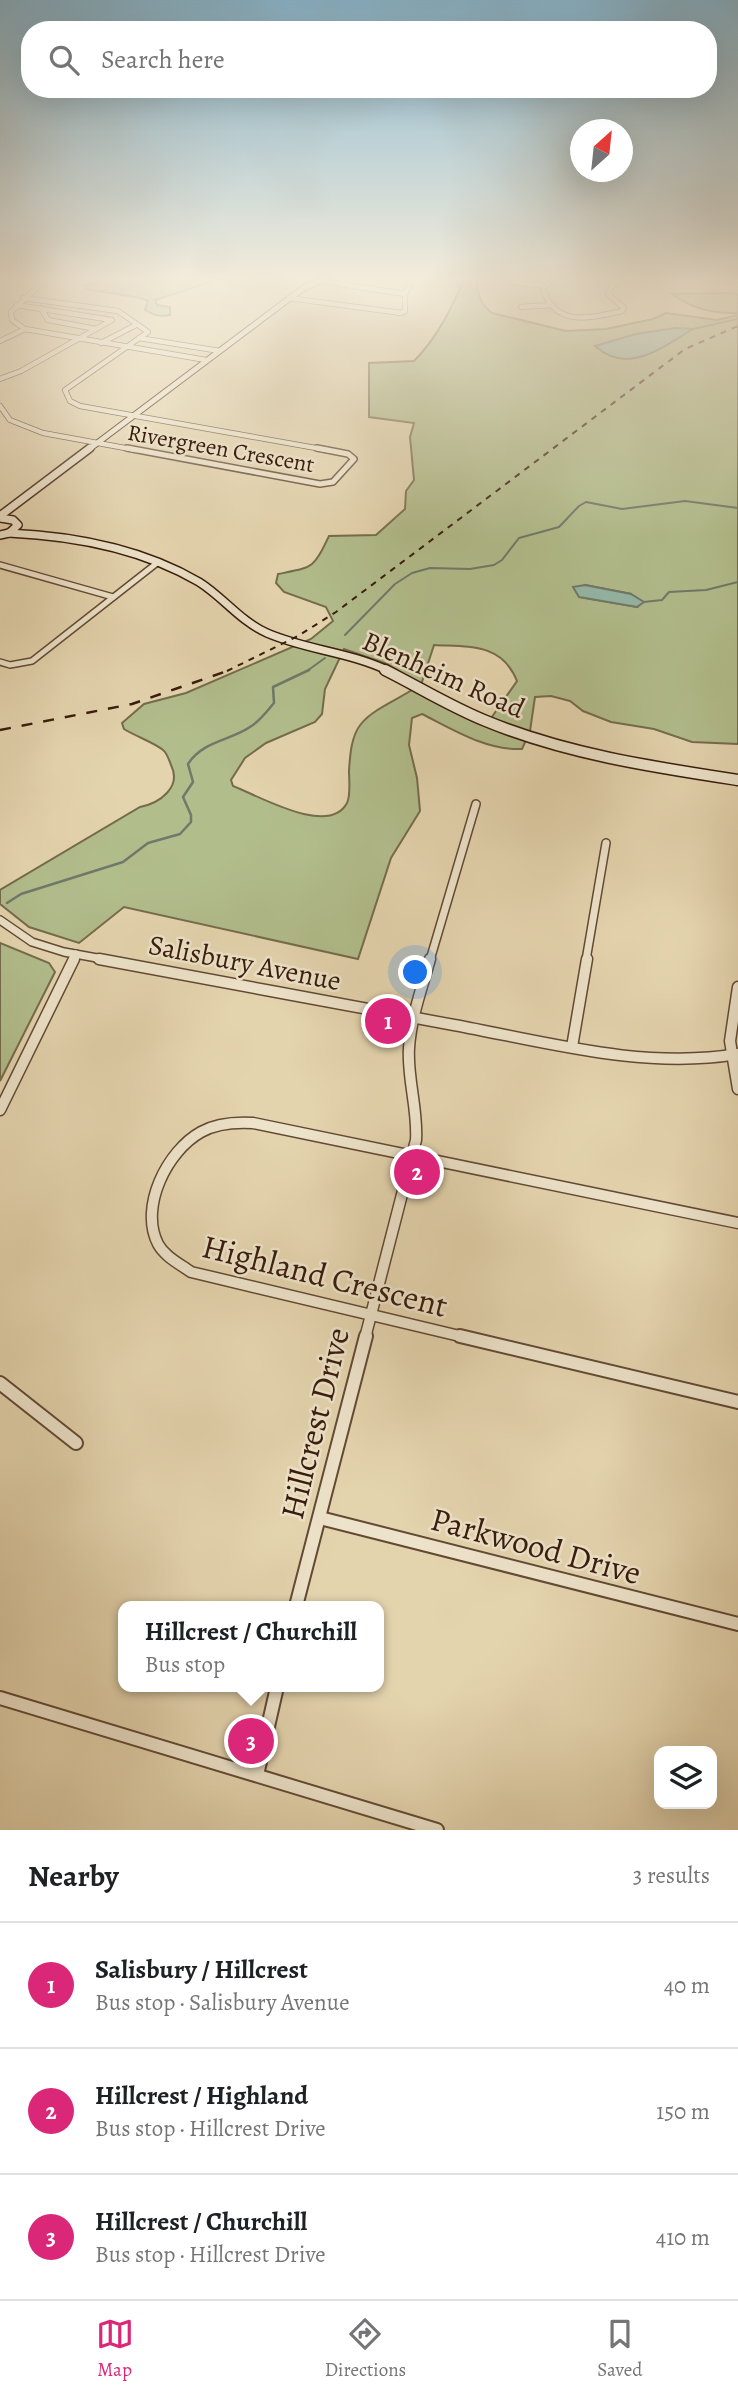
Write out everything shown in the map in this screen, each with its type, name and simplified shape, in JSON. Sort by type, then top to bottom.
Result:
[{"type":"main road","points":[[0,517],[199,365]]},
{"type":"main road","points":[[3,535],[17,522],[25,498]]},
{"type":"main road","name":"Blenheim Road","points":[[0,517],[30,528],[71,531],[104,539],[137,551],[204,585],[233,612],[259,630],[298,644],[365,660],[455,708],[517,733],[613,758],[738,780]]},
{"type":"main road","name":"Blenheim Road","points":[[3,535],[79,537],[155,562]]},
{"type":"street","points":[[0,379],[23,372],[33,365]]},
{"type":"street","points":[[101,365],[64,392],[70,401],[80,407],[132,416]]},
{"type":"street","points":[[0,406],[10,420],[31,430],[96,443]]},
{"type":"street","name":"Rivergreen Crescent","points":[[96,443],[320,484],[333,482],[354,459],[348,454],[132,416]]},
{"type":"street","points":[[0,662],[10,665],[32,661],[155,562]]},
{"type":"street","points":[[0,565],[113,597]]},
{"type":"street","name":"Hillcrest Drive","points":[[297,1601],[412,1155],[417,1131],[409,1050],[414,1018],[475,804]]},
{"type":"street","points":[[572,1047],[606,843]]},
{"type":"street","name":"Salisbury Avenue","points":[[0,920],[32,942],[76,954],[572,1047],[652,1058],[714,1058],[734,1054]]},
{"type":"street","points":[[0,1110],[76,954]]},
{"type":"street","points":[[738,987],[732,1018],[738,1089]]},
{"type":"street","name":"Highland Crescent","points":[[738,1223],[253,1123],[228,1122],[198,1133],[174,1156],[161,1179],[152,1205],[153,1228],[159,1245],[171,1258],[191,1272],[738,1402]]},
{"type":"street","points":[[0,1383],[76,1443]]},
{"type":"street","name":"Parkwood Drive","points":[[320,1518],[738,1624]]},
{"type":"street","points":[[257,1775],[276,1692]]},
{"type":"street","points":[[0,1698],[437,1830]]},
{"type":"green space","points":[[369,365],[738,365],[738,744],[692,742],[654,729],[611,722],[583,711],[570,701],[551,696],[535,697],[530,731],[522,749],[483,743],[422,714],[412,718],[409,745],[417,778],[420,811],[391,858],[358,959],[124,907],[79,943],[29,927],[0,904],[0,890],[140,807],[155,802],[171,787],[174,773],[166,753],[124,729],[122,723],[144,704],[186,693],[311,639],[333,621],[326,607],[284,592],[276,583],[278,574],[311,565],[329,536],[376,535],[405,509],[406,491],[414,480],[410,437],[414,423],[369,417]],"holes":[[[585,585],[631,594],[637,607],[580,597]],[[434,645],[460,646],[493,653],[511,669],[517,681],[487,724],[415,688],[372,714],[358,729],[351,753],[348,800],[338,812],[325,816],[293,811],[233,786],[231,780],[245,758],[266,743],[315,722],[322,714],[325,689],[344,649],[387,664],[421,685]]]},
{"type":"green space","points":[[0,943],[49,963],[55,972],[0,1081]]},
{"type":"shaded area","points":[[585,585],[631,594],[644,602],[637,607],[579,597],[573,587]]},
{"type":"waterway","points":[[345,635],[395,584],[412,573],[430,568],[470,569],[494,565],[502,560],[519,538],[559,527],[586,502],[622,509],[685,501],[738,508]]},
{"type":"waterway","points":[[644,602],[662,600],[669,592],[706,590],[738,582]]},
{"type":"waterway","points":[[307,671],[325,658]]},
{"type":"waterway","points":[[7,903],[21,894],[123,862],[148,843],[180,834],[191,822],[191,815],[183,797],[193,782],[188,764],[194,756],[201,750],[254,725],[274,703],[273,687],[307,671]]},
{"type":"railway","points":[[227,671],[298,636],[336,612],[663,365]]},
{"type":"railway","points":[[0,730],[132,704],[230,670]]},
{"type":"place","name":"Salisbury / Hillcrest","points":[[388,1021]]},
{"type":"place","name":"Hillcrest / Highland","points":[[417,1172]]},
{"type":"place","name":"Hillcrest / Churchill","points":[[251,1741]]}]
